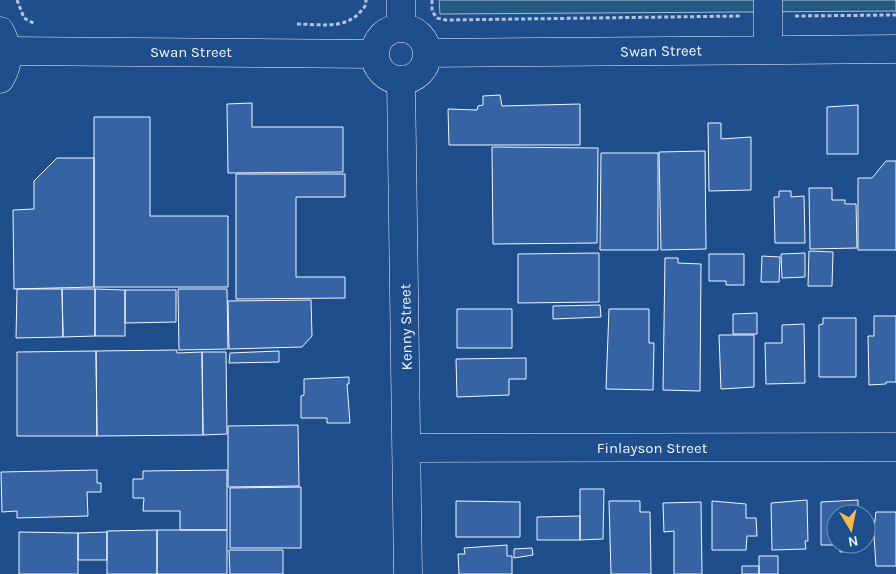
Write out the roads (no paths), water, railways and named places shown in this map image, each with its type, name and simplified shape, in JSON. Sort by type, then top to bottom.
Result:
[{"type":"street","points":[[401,0],[402,27]]},
{"type":"street","points":[[768,8],[768,50]]},
{"type":"street","points":[[402,27],[418,34],[424,41],[427,53],[424,66],[418,73],[402,80],[386,76],[379,70],[374,54],[379,38],[385,32],[402,27]]},
{"type":"street","points":[[0,79],[6,70],[4,41]]},
{"type":"street","name":"Swan Street","points":[[4,41],[374,54]]},
{"type":"street","name":"Swan Street","points":[[427,53],[896,49]]},
{"type":"street","name":"Kenny Street","points":[[402,80],[408,448],[408,574]]},
{"type":"street","name":"Finlayson Street","points":[[408,448],[896,447]]}]
